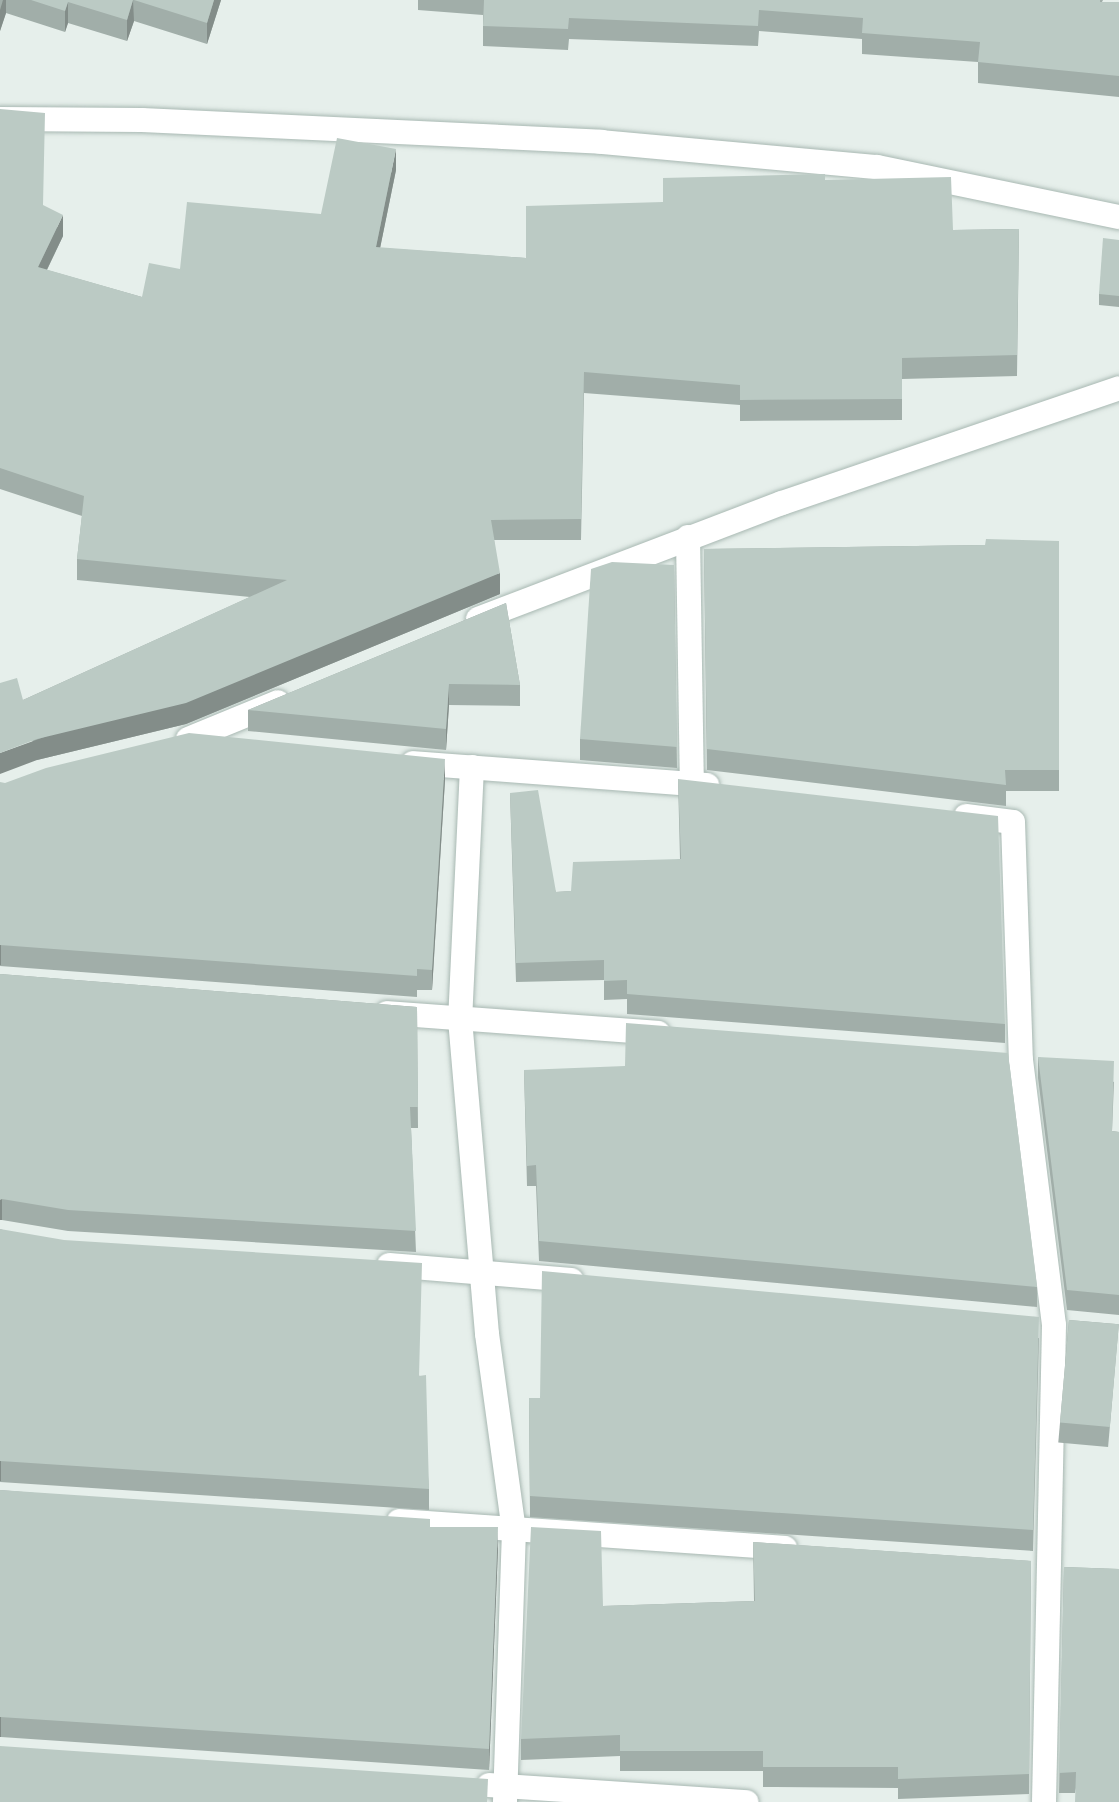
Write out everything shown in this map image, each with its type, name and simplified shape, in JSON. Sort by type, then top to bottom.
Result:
[{"type":"street","points":[[0,119],[142,120],[601,142],[877,167],[1119,217]]},
{"type":"street","points":[[450,631],[688,537],[1119,388]]},
{"type":"street","points":[[688,537],[692,784]]},
{"type":"street","points":[[162,744],[188,739],[305,691]]},
{"type":"street","points":[[188,739],[251,743]]},
{"type":"street","points":[[382,761],[732,787]]},
{"type":"street","points":[[472,767],[460,1019],[481,1271],[514,1530],[505,1794]]},
{"type":"street","points":[[938,812],[1013,822],[1021,1060],[1054,1325],[1044,1802]]},
{"type":"street","points":[[365,1011],[678,1035]]},
{"type":"street","points":[[990,1058],[1049,1062]]},
{"type":"street","points":[[358,1264],[481,1271],[593,1282]]},
{"type":"street","points":[[1023,1322],[1080,1327]]},
{"type":"street","points":[[373,1519],[813,1550]]},
{"type":"street","points":[[1017,1564],[1076,1569]]},
{"type":"street","points":[[457,1783],[505,1794],[746,1802]]},
{"type":"building","points":[[31,0],[133,0],[127,20],[68,2],[65,11]]},
{"type":"building","points":[[134,0],[214,0],[207,23]]},
{"type":"building","points":[[484,0],[1119,2],[1119,76],[978,62],[980,42],[862,33],[863,18],[759,10],[758,26],[569,18],[568,29],[483,26]]},
{"type":"building","points":[[0,109],[45,113],[43,205],[63,215],[38,267],[142,297],[149,263],[180,269],[187,202],[321,214],[337,138],[396,149],[376,247],[526,258],[526,206],[663,202],[663,178],[825,174],[825,180],[951,177],[953,230],[1019,229],[1017,355],[902,358],[902,399],[740,400],[740,385],[584,372],[581,519],[491,520],[500,573],[186,703],[37,739],[0,753],[0,683],[17,678],[23,700],[287,580],[77,559],[84,496],[0,468]]},
{"type":"building","points":[[1103,238],[1119,240],[1119,296],[1099,294]]},
{"type":"building","points":[[986,539],[1059,541],[1059,770],[1005,770],[1006,785],[707,749],[704,549],[985,545]]},
{"type":"building","points":[[612,562],[674,565],[677,747],[580,739],[591,569]]},
{"type":"building","points":[[506,603],[520,685],[449,684],[446,729],[248,710]]},
{"type":"building","points":[[189,733],[445,759],[432,970],[417,969],[417,976],[0,945],[0,782]]},
{"type":"building","points":[[678,779],[998,816],[1005,1024],[627,994],[627,980],[604,981],[604,960],[516,963],[510,793],[538,790],[556,892],[571,891],[573,862],[681,859]]},
{"type":"building","points":[[0,974],[417,1007],[418,1107],[410,1107],[416,1231],[68,1210],[0,1200]]},
{"type":"building","points":[[626,1023],[1008,1053],[1037,1287],[539,1241],[536,1165],[527,1166],[524,1070],[625,1066]]},
{"type":"building","points":[[1038,1057],[1114,1061],[1112,1131],[1119,1132],[1119,1295],[1067,1290]]},
{"type":"building","points":[[0,1229],[64,1240],[422,1263],[419,1376],[426,1375],[429,1489],[0,1461]]},
{"type":"building","points":[[542,1271],[1039,1317],[1033,1530],[530,1496],[529,1398],[540,1398]]},
{"type":"building","points":[[1069,1320],[1119,1324],[1110,1427],[1060,1423]]},
{"type":"building","points":[[0,1490],[430,1519],[430,1527],[498,1527],[489,1749],[0,1717]]},
{"type":"building","points":[[531,1527],[601,1531],[603,1606],[755,1601],[753,1542],[1031,1561],[1029,1774],[898,1779],[898,1767],[763,1767],[763,1751],[620,1751],[620,1735],[521,1739]]},
{"type":"building","points":[[1064,1567],[1119,1569],[1119,1802],[1075,1802],[1076,1772],[1059,1773]]},
{"type":"building","points":[[0,1746],[488,1779],[487,1802],[0,1802]]}]
